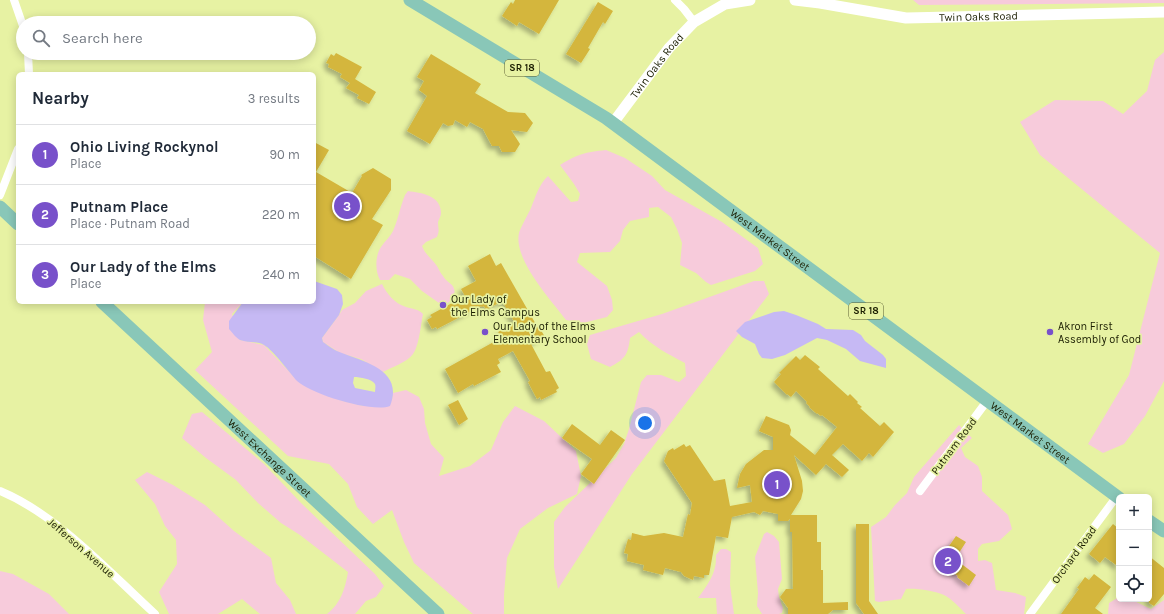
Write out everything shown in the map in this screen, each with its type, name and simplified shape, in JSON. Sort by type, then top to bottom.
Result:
[{"type":"main road","name":"West Market Street","points":[[410,0],[613,123],[1116,496]]},
{"type":"main road","name":"Twin Oaks Road","points":[[613,123],[669,48],[694,22],[725,4],[750,0]]},
{"type":"main road","name":"Twin Oaks Road","points":[[795,0],[906,18],[1164,12]]},
{"type":"main road","points":[[0,207],[16,222]]},
{"type":"main road","name":"West Exchange Street","points":[[104,304],[438,614]]},
{"type":"main road","points":[[1152,523],[1164,531]]},
{"type":"street","points":[[14,0],[20,16]]},
{"type":"street","points":[[675,0],[684,8],[694,22]]},
{"type":"street","points":[[28,60],[29,72]]},
{"type":"street","points":[[0,195],[16,153]]},
{"type":"street","name":"Putnam Road","points":[[920,491],[987,400]]},
{"type":"street","name":"Jefferson Avenue","points":[[0,491],[31,507],[68,534],[155,614]]},
{"type":"street","name":"Orchard Road","points":[[1030,614],[1116,500]]},
{"type":"shaded area","points":[[913,0],[1164,0],[1164,3],[919,5]]},
{"type":"shaded area","points":[[1164,52],[1164,381],[1145,416],[1124,444],[1103,453],[1088,444],[1129,375],[1160,253],[1040,155],[1020,122],[1055,100],[1103,101],[1123,114],[1147,91],[1155,60]]},
{"type":"shaded area","points":[[606,150],[625,158],[652,176],[665,190],[722,222],[758,248],[763,264],[755,271],[711,285],[696,273],[680,265],[682,243],[671,217],[658,207],[649,208],[649,217],[630,221],[623,230],[620,241],[610,252],[580,253],[577,262],[607,286],[612,300],[613,310],[607,317],[583,323],[566,320],[543,291],[527,267],[519,243],[519,233],[540,187],[548,176],[571,202],[578,201],[580,194],[560,165],[582,154]]},
{"type":"shaded area","points":[[408,191],[429,196],[438,202],[440,207],[441,214],[438,222],[439,231],[437,237],[426,242],[422,246],[441,274],[454,288],[455,292],[453,298],[442,306],[422,291],[410,279],[395,274],[389,280],[380,280],[378,276],[376,264],[379,251],[393,231],[403,200]]},
{"type":"shaded area","points":[[754,281],[764,281],[769,294],[632,474],[558,589],[554,567],[554,522],[565,507],[616,458],[624,444],[629,429],[641,382],[647,375],[661,375],[679,382],[686,376],[685,363],[655,346],[639,332],[630,338],[625,356],[610,367],[591,359],[587,344],[590,335],[662,314]]},
{"type":"shaded area","points":[[316,282],[337,289],[342,295],[343,304],[339,315],[322,338],[323,342],[337,351],[371,364],[387,376],[392,384],[393,394],[390,406],[370,407],[356,405],[304,386],[297,381],[276,356],[264,345],[240,340],[229,329],[229,321],[242,304],[316,304]],"holes":[[[354,377],[373,382],[375,385],[375,392],[355,388],[353,383]]]},
{"type":"shaded area","points":[[382,284],[394,301],[423,314],[418,340],[413,354],[403,362],[383,372],[361,359],[340,353],[323,342],[322,338],[342,310],[355,303],[366,291]]},
{"type":"shaded area","points":[[205,304],[241,304],[232,314],[240,340],[264,345],[299,382],[343,401],[364,406],[392,400],[393,393],[406,390],[419,397],[424,409],[425,423],[431,444],[444,458],[439,476],[470,466],[491,450],[503,422],[515,406],[544,421],[576,451],[581,476],[577,494],[548,508],[520,529],[507,558],[504,614],[473,614],[414,563],[392,510],[373,524],[357,507],[348,484],[329,464],[288,456],[195,370],[212,352],[203,320]]},
{"type":"shaded area","points":[[784,311],[818,324],[826,329],[853,330],[861,335],[865,341],[883,355],[886,359],[886,368],[860,361],[846,349],[827,340],[817,338],[785,355],[772,359],[762,358],[755,344],[742,337],[736,331],[745,322],[774,312]]},
{"type":"shaded area","points":[[202,412],[264,464],[301,503],[375,574],[384,586],[376,597],[366,601],[355,614],[327,614],[336,605],[342,595],[348,572],[300,535],[281,523],[258,503],[236,480],[182,438],[192,414]]},
{"type":"shaded area","points":[[959,425],[972,438],[961,448],[965,457],[978,466],[982,477],[982,491],[1008,515],[1012,529],[999,541],[982,544],[978,549],[978,561],[985,560],[992,563],[996,590],[1015,593],[1026,597],[1024,614],[966,614],[953,601],[944,595],[931,591],[915,589],[906,589],[901,599],[879,602],[875,601],[871,527],[886,517],[907,493],[914,477]]},
{"type":"shaded area","points":[[147,472],[173,485],[205,505],[234,531],[271,558],[276,583],[290,600],[296,614],[260,614],[242,599],[218,614],[169,614],[159,592],[177,564],[176,540],[165,526],[155,504],[135,480]]},
{"type":"shaded area","points":[[767,532],[774,536],[779,542],[782,579],[778,589],[783,608],[782,613],[779,614],[762,614],[757,606],[758,593],[755,557],[764,534]]},
{"type":"shaded area","points":[[721,549],[726,549],[731,552],[730,585],[734,614],[717,614],[716,598],[698,598],[711,578],[715,567],[716,555]]},
{"type":"shaded area","points":[[0,571],[13,574],[49,594],[69,614],[0,614]]},
{"type":"shaded area","points":[[1116,599],[1116,602],[1136,602],[1151,609],[1164,600],[1164,614],[1108,614],[1109,603]]},
{"type":"building","points":[[515,0],[559,0],[539,34],[519,22],[517,26],[502,16],[511,2],[513,4]]},
{"type":"building","points":[[598,2],[613,11],[605,24],[603,22],[588,48],[590,49],[581,63],[566,54]]},
{"type":"building","points":[[336,53],[362,67],[355,79],[376,92],[369,104],[357,98],[359,95],[346,88],[350,83],[340,77],[342,74],[328,67],[329,64],[326,63],[331,54],[334,56]]},
{"type":"building","points":[[431,54],[481,84],[475,93],[508,112],[525,113],[533,123],[527,132],[511,130],[520,144],[515,152],[502,152],[499,146],[492,146],[483,129],[470,122],[467,127],[455,120],[453,125],[448,126],[443,123],[430,144],[407,131],[427,96],[419,90],[424,81],[417,77]]},
{"type":"building","points":[[316,143],[329,150],[316,172]]},
{"type":"building","points":[[373,168],[391,179],[391,190],[372,219],[383,225],[351,279],[316,257],[316,172],[352,193],[362,176],[361,175]]},
{"type":"building","points":[[490,254],[496,266],[501,263],[538,328],[539,327],[545,337],[531,344],[546,372],[550,371],[559,388],[556,390],[557,392],[541,400],[540,397],[537,399],[528,382],[530,381],[513,351],[498,359],[500,363],[497,365],[501,372],[474,386],[473,384],[458,393],[445,369],[499,339],[498,338],[501,336],[498,332],[515,323],[502,301],[486,310],[484,306],[481,306],[437,329],[436,327],[432,329],[427,320],[432,317],[430,315],[465,296],[461,289],[476,281],[468,266]]},
{"type":"building","points":[[805,355],[820,367],[818,369],[848,396],[850,394],[862,407],[860,408],[880,426],[884,422],[894,432],[873,457],[869,453],[862,461],[843,444],[832,455],[849,470],[842,477],[826,464],[816,475],[794,455],[802,481],[803,491],[801,499],[791,515],[817,515],[817,542],[821,542],[821,570],[823,570],[823,603],[848,602],[848,610],[833,610],[828,614],[788,614],[788,608],[780,597],[786,589],[793,589],[792,532],[790,532],[790,519],[788,521],[778,521],[778,514],[763,511],[760,515],[754,512],[732,517],[728,538],[716,536],[709,575],[704,575],[704,578],[694,576],[693,580],[684,576],[681,572],[665,568],[663,575],[643,570],[644,565],[627,561],[628,554],[624,553],[628,539],[631,540],[632,533],[644,536],[664,533],[683,537],[692,503],[664,461],[668,451],[673,448],[674,450],[684,444],[686,447],[690,445],[714,481],[725,479],[730,506],[752,502],[750,485],[737,488],[740,474],[746,464],[764,450],[773,450],[773,437],[759,431],[766,416],[789,425],[791,430],[790,435],[815,455],[837,427],[809,407],[806,403],[807,402],[796,391],[791,397],[774,382],[781,374],[779,373],[796,356],[800,360]]},
{"type":"building","points":[[458,400],[468,419],[459,425],[448,405]]},
{"type":"building","points":[[572,424],[600,445],[611,430],[625,440],[594,484],[581,474],[592,459],[562,438]]},
{"type":"building","points":[[856,524],[869,524],[869,601],[878,614],[864,614],[856,603]]},
{"type":"building","points":[[1113,524],[1116,526],[1116,565],[1105,557],[1100,563],[1089,554]]},
{"type":"building","points":[[956,536],[966,542],[955,559],[976,575],[969,586],[938,562]]},
{"type":"building","points":[[1152,558],[1164,568],[1164,594],[1154,606],[1149,603],[1152,602]]},
{"type":"building","points":[[1094,574],[1111,587],[1095,608],[1103,614],[1061,614],[1079,589],[1077,588],[1085,577],[1089,580]]},
{"type":"place","name":"Our Lady of the Elms","points":[[347,206]]},
{"type":"place","name":"Our Lady of the Elms Campus","points":[[443,305]]},
{"type":"place","name":"Our Lady of the Elms Elementary School","points":[[485,332]]},
{"type":"place","name":"Akron First Assembly of God","points":[[1050,332]]},
{"type":"place","name":"Ohio Living Rockynol","points":[[777,484]]},
{"type":"place","name":"Putnam Place","points":[[948,561]]}]
